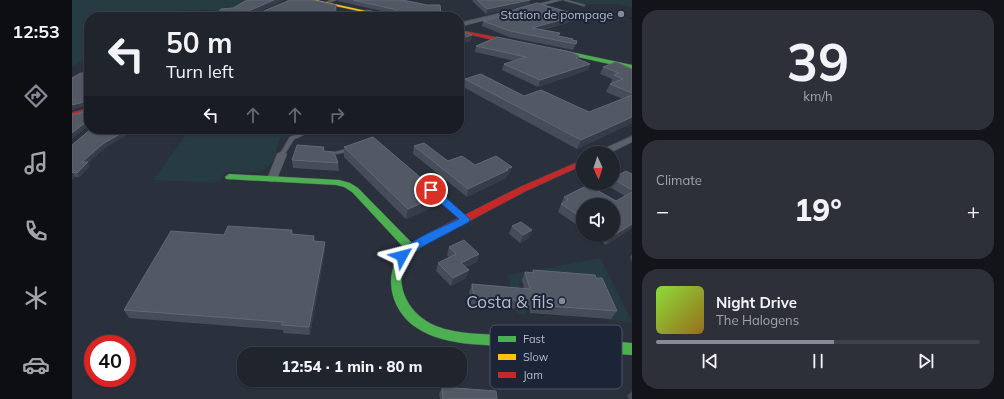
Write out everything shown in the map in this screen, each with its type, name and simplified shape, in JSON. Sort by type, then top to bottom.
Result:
[{"type":"street","points":[[267,12],[296,0]]},
{"type":"street","points":[[310,0],[330,2],[371,12]]},
{"type":"street","points":[[464,24],[560,0]]},
{"type":"street","points":[[464,32],[526,45]]},
{"type":"street","points":[[550,50],[632,67]]},
{"type":"street","points":[[72,115],[84,112]]},
{"type":"street","points":[[617,146],[632,139]]},
{"type":"street","points":[[272,179],[282,154]]},
{"type":"street","points":[[490,340],[452,337],[434,331],[413,318],[397,292],[394,278],[402,256],[410,248],[523,189],[576,165]]},
{"type":"street","points":[[229,177],[336,182],[347,185],[355,190],[410,248]]},
{"type":"street","points":[[622,348],[632,349]]},
{"type":"lane","points":[[564,0],[584,5]]},
{"type":"lane","points":[[282,154],[292,138],[302,134]]},
{"type":"lane","points":[[337,153],[359,146]]},
{"type":"lane","points":[[431,190],[466,219]]},
{"type":"shaded area","points":[[72,0],[259,0],[258,3],[273,6],[269,8],[256,8],[229,12],[205,10],[173,12],[84,12],[84,59],[72,67]]},
{"type":"shaded area","points":[[572,0],[632,0],[632,8],[619,4],[586,4]]},
{"type":"shaded area","points":[[186,134],[293,134],[281,137],[271,164],[267,168],[255,172],[225,172],[219,183],[153,180]]},
{"type":"shaded area","points":[[600,258],[632,322],[608,320],[594,288],[519,283],[527,314],[517,314],[508,275]]},
{"type":"building","points":[[247,0],[274,0],[246,12],[219,12],[221,9],[233,8]]},
{"type":"building","points":[[290,0],[312,0],[336,5],[335,12],[261,12]]},
{"type":"building","points":[[353,0],[403,0],[427,5],[440,5],[441,12],[398,12],[393,9]]},
{"type":"building","points":[[477,0],[530,0],[487,9]]},
{"type":"building","points":[[537,3],[578,15],[532,28],[560,33],[558,36],[573,39],[572,40],[577,41],[576,44],[510,31],[483,21],[516,13],[516,9]]},
{"type":"building","points":[[367,10],[376,12],[363,12]]},
{"type":"building","points":[[464,32],[472,35],[464,37]]},
{"type":"building","points":[[497,37],[571,52],[579,56],[576,58],[590,64],[540,80],[504,64],[526,57],[476,46]]},
{"type":"building","points":[[616,62],[632,69],[632,93],[610,84],[623,79],[614,75],[619,73],[603,67]]},
{"type":"building","points":[[81,73],[84,73],[84,102],[72,105],[72,78]]},
{"type":"building","points":[[481,74],[524,96],[541,90],[589,112],[632,95],[632,117],[581,140],[465,79]]},
{"type":"building","points":[[84,112],[84,124],[72,133],[72,115]]},
{"type":"building","points":[[85,134],[120,134],[104,143],[82,162],[88,162],[77,173],[72,173],[72,145]]},
{"type":"building","points":[[373,137],[441,195],[408,209],[344,147]]},
{"type":"building","points":[[424,143],[448,161],[462,156],[475,165],[496,156],[512,167],[468,189],[414,146]]},
{"type":"building","points":[[297,145],[324,147],[323,151],[334,152],[338,163],[292,160]]},
{"type":"building","points":[[626,171],[632,174],[632,190],[620,183],[620,174]]},
{"type":"building","points":[[578,190],[597,190],[611,198],[576,198],[576,214],[561,204],[568,200],[564,197]]},
{"type":"building","points":[[632,192],[632,224],[620,231],[620,199]]},
{"type":"building","points":[[521,222],[532,230],[523,235],[512,226]]},
{"type":"building","points":[[228,226],[292,230],[291,234],[314,236],[313,241],[325,242],[309,327],[282,325],[283,322],[124,310],[171,231],[224,235]]},
{"type":"building","points":[[464,240],[479,254],[461,263],[469,270],[453,278],[438,263],[456,254],[449,247]]},
{"type":"building","points":[[533,270],[595,275],[596,278],[602,278],[617,311],[534,305],[533,301],[474,298],[472,284],[530,289],[525,272],[534,273]]},
{"type":"building","points":[[442,387],[496,391],[497,399],[443,399]]},
{"type":"traffic: fast","points":[[267,12],[295,0]]},
{"type":"traffic: fast","points":[[557,51],[632,67]]},
{"type":"traffic: fast","points":[[229,177],[336,182],[347,185],[355,190],[410,248]]},
{"type":"traffic: fast","points":[[438,233],[407,252],[398,266],[396,285],[402,302],[417,322],[433,330],[457,337],[490,340]]},
{"type":"traffic: fast","points":[[622,348],[632,349]]},
{"type":"traffic: slow","points":[[310,0],[368,12]]},
{"type":"traffic: jam","points":[[464,32],[515,43]]},
{"type":"traffic: jam","points":[[72,115],[84,111]]},
{"type":"traffic: jam","points":[[438,233],[523,189],[576,165]]},
{"type":"place","name":"Station de pompage","points":[[621,14]]},
{"type":"place","name":"Costa & fils","points":[[562,301]]},
{"type":"route","points":[[402,256],[410,248],[466,219],[431,190]]}]
